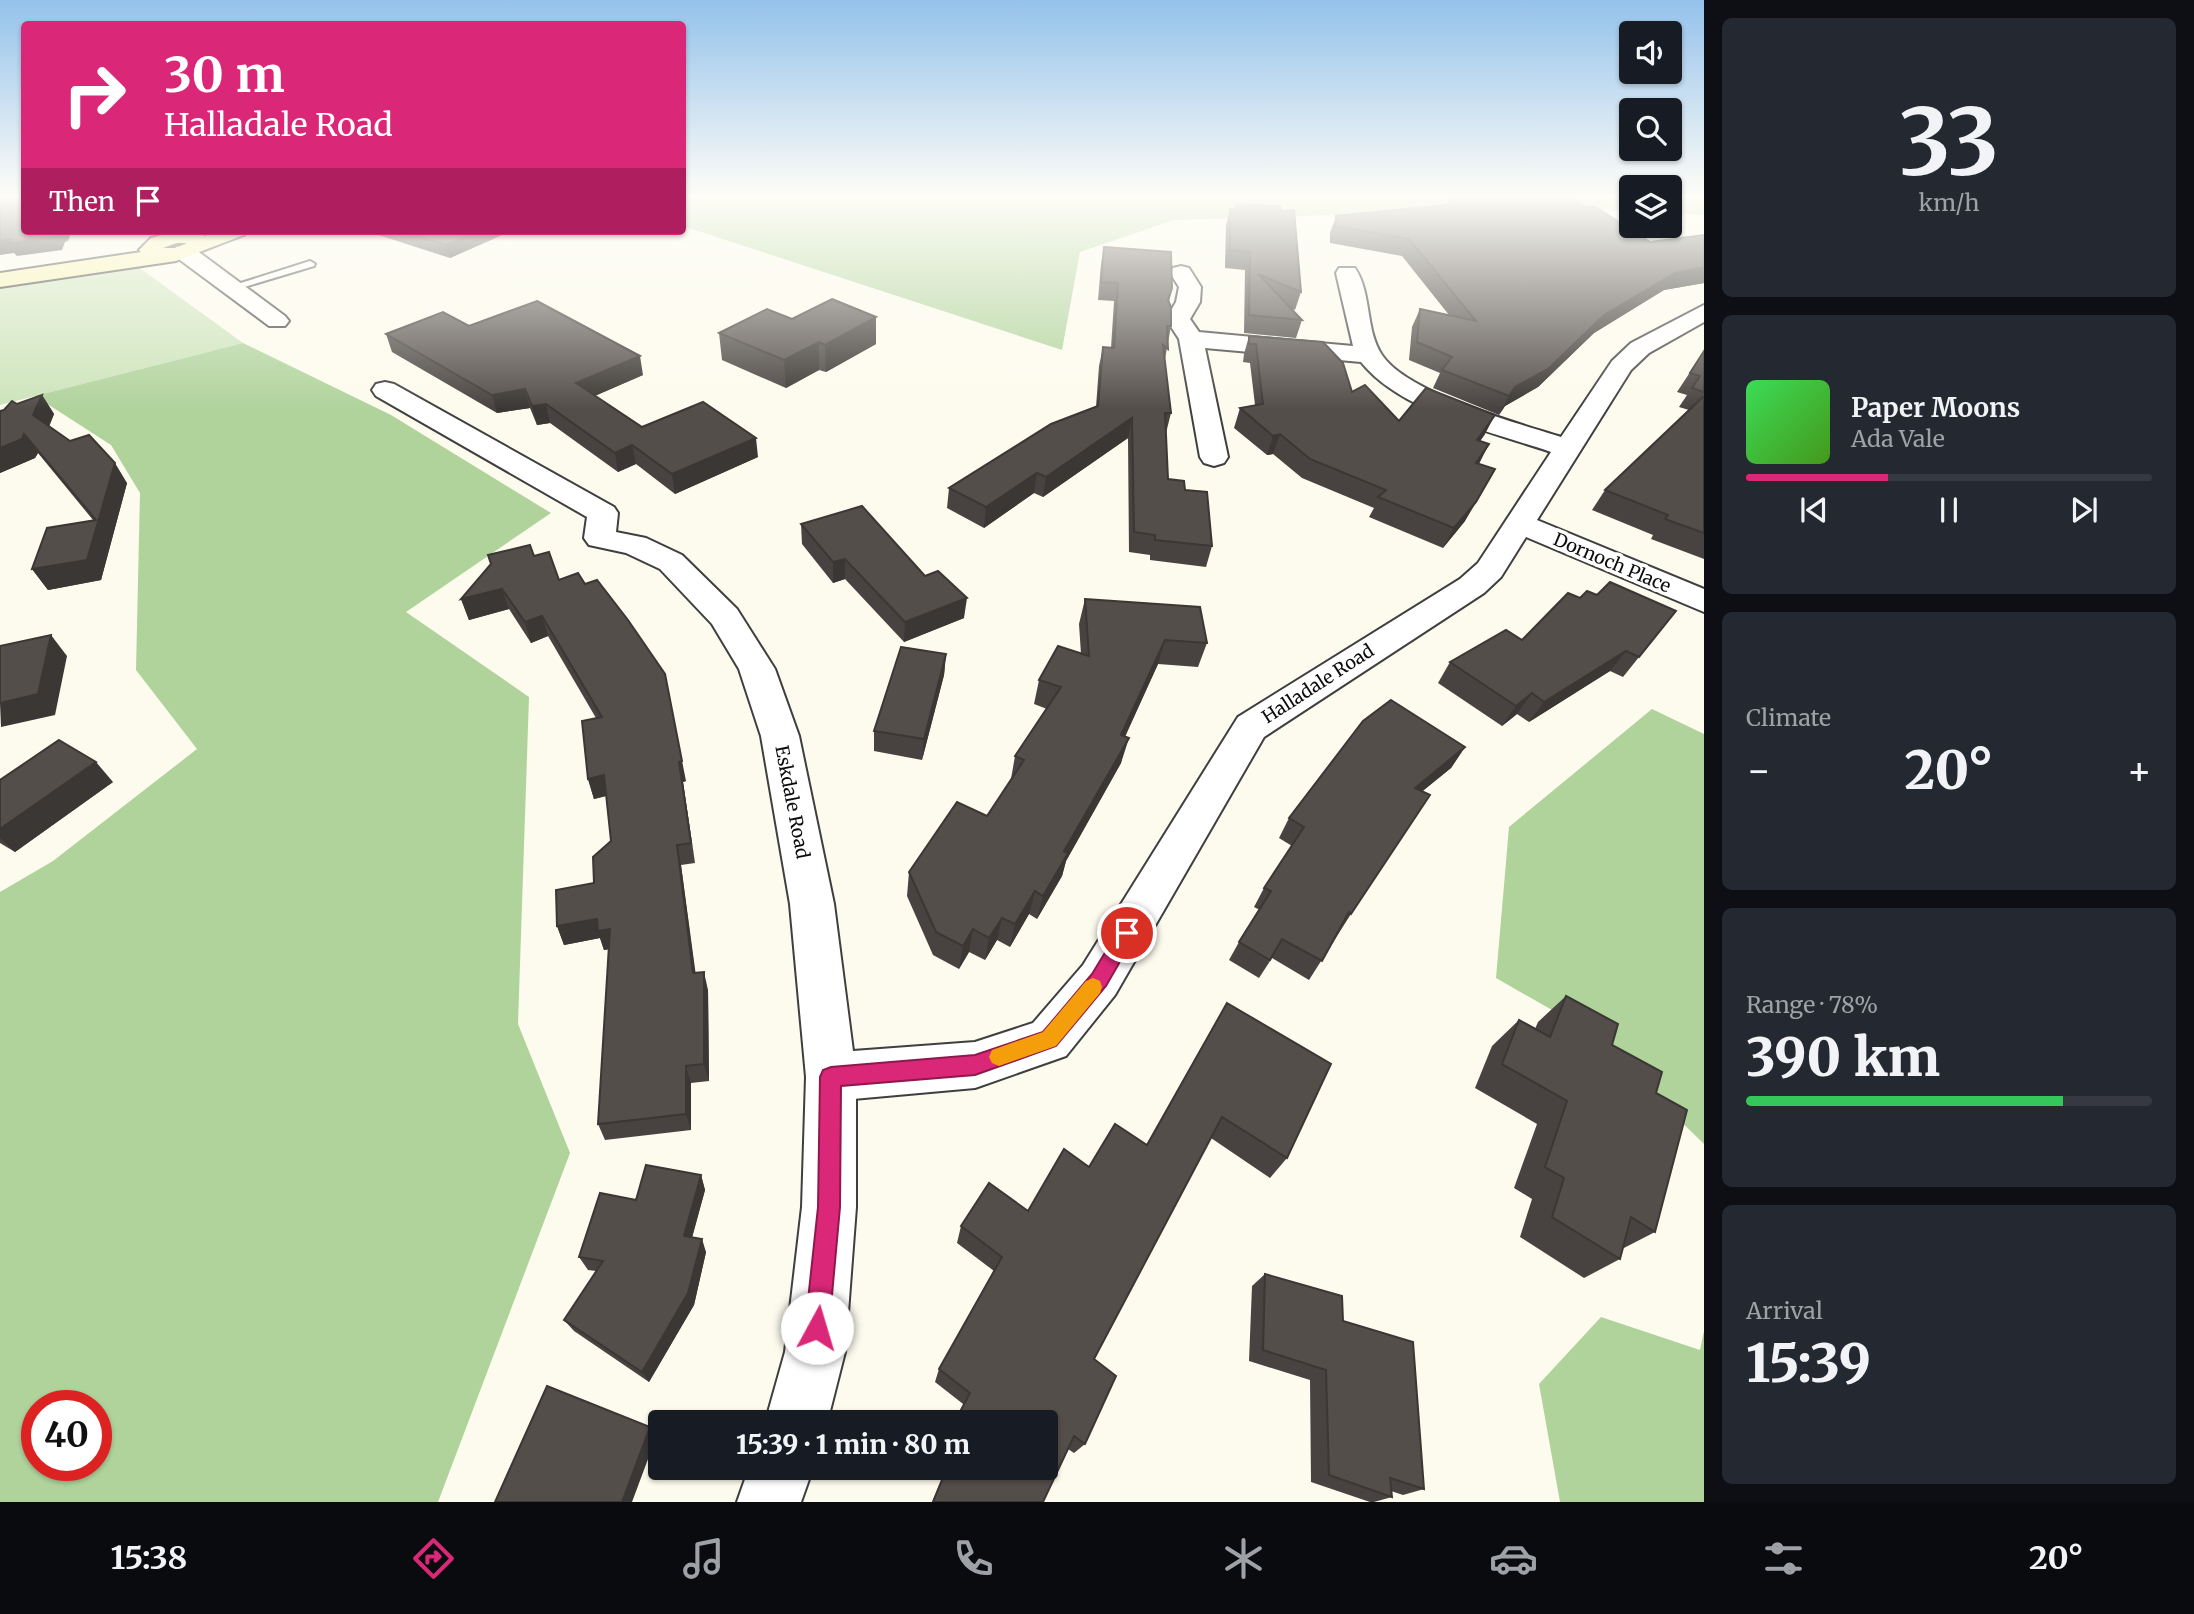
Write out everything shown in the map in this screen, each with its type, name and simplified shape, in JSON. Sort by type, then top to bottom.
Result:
[{"type":"main road","points":[[0,271],[24,268]]},
{"type":"main road","points":[[0,280],[59,268]]},
{"type":"street","points":[[207,268],[277,321]]},
{"type":"street","points":[[1181,273],[1190,287],[1188,302],[1178,318],[1191,339],[1214,457]]},
{"type":"street","points":[[1347,273],[1369,355],[1377,369],[1419,395],[1566,448]]},
{"type":"street","name":"Halladale Road","points":[[831,1077],[975,1065],[1049,1040],[1099,980],[1251,727],[1472,586],[1490,570],[1621,366],[1640,348],[1704,312]]},
{"type":"street","points":[[1191,339],[1369,355]]},
{"type":"street","name":"Eskdale Road","points":[[385,390],[603,513],[600,538],[635,545],[671,562],[726,617],[757,669],[780,736],[812,904],[831,1077],[829,1207],[819,1313],[815,1352],[799,1410]]},
{"type":"street","name":"Dornoch Place","points":[[1521,524],[1704,601]]},
{"type":"street","points":[[769,1502],[777,1480]]},
{"type":"lane","points":[[231,288],[297,268]]},
{"type":"green space","points":[[45,268],[140,268],[243,343],[0,405],[0,275]]},
{"type":"green space","points":[[812,268],[1077,268],[1062,350]]},
{"type":"green space","points":[[243,343],[391,415],[551,513],[406,612],[529,697],[518,1024],[570,1153],[438,1502],[0,1502],[0,892],[53,861],[197,749],[136,670],[140,493],[111,445],[35,396]]},
{"type":"green space","points":[[1652,709],[1704,734],[1704,1144],[1587,1030],[1496,978],[1509,827]]},
{"type":"green space","points":[[1601,1317],[1700,1350],[1704,1331],[1704,1502],[1560,1502],[1539,1384]]},
{"type":"building","points":[[1102,268],[1171,268],[1168,349],[1163,345],[1171,413],[1165,413],[1168,479],[1184,481],[1185,490],[1207,492],[1212,546],[1155,540],[1155,535],[1134,532],[1132,418],[1046,477],[1037,473],[986,507],[949,488],[1051,424],[1098,406],[1103,347],[1114,348],[1118,283],[1101,282]]},
{"type":"building","points":[[1250,268],[1299,268],[1301,292],[1258,274],[1302,320],[1249,315]]},
{"type":"building","points":[[1433,268],[1699,268],[1675,273],[1604,315],[1548,369],[1515,387],[1509,396],[1442,370],[1452,357],[1417,342],[1420,309],[1476,321]]},
{"type":"building","points":[[832,299],[876,317],[825,345],[819,342],[784,360],[719,333],[767,309],[792,319]]},
{"type":"building","points":[[537,301],[640,356],[576,383],[642,427],[703,402],[756,438],[672,474],[632,445],[615,453],[546,404],[532,406],[525,389],[492,395],[386,334],[443,312],[469,326]]},
{"type":"building","points":[[1249,336],[1323,342],[1343,363],[1352,392],[1365,385],[1399,421],[1426,388],[1495,415],[1477,440],[1489,444],[1476,463],[1495,469],[1476,502],[1454,528],[1378,497],[1386,490],[1310,459],[1280,434],[1273,436],[1240,408],[1263,404],[1256,344],[1249,344]]},
{"type":"building","points":[[1704,351],[1704,392],[1692,388],[1700,376],[1690,373]]},
{"type":"building","points":[[42,395],[33,415],[70,441],[89,435],[115,463],[87,560],[32,569],[47,528],[96,520],[24,434],[22,439],[0,448],[0,411],[12,401],[17,404]]},
{"type":"building","points":[[1704,396],[1704,533],[1665,519],[1668,515],[1605,490]]},
{"type":"building","points":[[862,506],[925,576],[938,571],[967,598],[905,622],[845,559],[833,562],[801,524]]},
{"type":"building","points":[[530,545],[534,556],[549,552],[559,580],[578,573],[585,584],[597,580],[665,674],[682,761],[679,762],[691,843],[677,845],[693,973],[704,972],[704,1064],[686,1066],[686,1114],[598,1124],[610,929],[598,931],[597,919],[557,926],[556,890],[594,883],[593,857],[611,841],[604,775],[588,779],[582,721],[602,717],[542,616],[525,622],[502,589],[461,599],[491,564],[488,555]]},
{"type":"building","points":[[1610,582],[1676,611],[1639,657],[1626,651],[1544,702],[1532,693],[1516,706],[1450,662],[1506,630],[1522,640],[1568,593],[1580,598],[1587,591],[1597,595]]},
{"type":"building","points":[[1085,599],[1200,607],[1207,643],[1165,640],[1121,735],[1129,738],[1064,851],[1068,853],[1043,896],[1035,891],[1015,924],[1002,918],[989,938],[973,929],[963,946],[936,932],[909,872],[957,802],[987,816],[1024,760],[1015,756],[1061,687],[1039,680],[1058,646],[1089,656]]},
{"type":"building","points":[[51,635],[38,694],[0,703],[0,646]]},
{"type":"building","points":[[901,647],[946,654],[924,739],[874,731]]},
{"type":"building","points":[[1391,700],[1465,747],[1415,788],[1430,795],[1351,914],[1349,912],[1322,961],[1282,939],[1270,960],[1239,942],[1271,891],[1264,888],[1304,827],[1289,818],[1363,721]]},
{"type":"building","points":[[59,740],[96,762],[0,829],[0,780]]},
{"type":"building","points":[[1566,996],[1618,1024],[1612,1045],[1662,1072],[1656,1093],[1687,1110],[1655,1232],[1631,1217],[1620,1259],[1552,1217],[1564,1178],[1545,1167],[1567,1101],[1502,1064],[1519,1020],[1550,1037]]},
{"type":"building","points":[[1227,1003],[1331,1064],[1287,1158],[1222,1117],[1094,1359],[1116,1376],[1085,1444],[1074,1436],[1058,1470],[1058,1410],[961,1410],[970,1393],[939,1369],[1002,1257],[961,1226],[989,1183],[1028,1211],[1064,1149],[1089,1167],[1115,1124],[1147,1145]]},
{"type":"building","points":[[646,1165],[701,1175],[684,1236],[702,1239],[688,1293],[642,1372],[564,1320],[603,1261],[579,1257],[600,1193],[636,1200]]},
{"type":"building","points":[[1265,1274],[1342,1296],[1343,1321],[1413,1342],[1424,1489],[1390,1478],[1392,1497],[1329,1475],[1326,1370],[1263,1350]]},
{"type":"building","points":[[547,1386],[648,1426],[622,1502],[495,1502]]},
{"type":"building","points":[[942,1480],[1053,1480],[1043,1502],[933,1502]]},
{"type":"slow traffic","points":[[999,1057],[1049,1040],[1093,987]]},
{"type":"route","points":[[817,1328],[829,1207],[831,1077],[975,1065],[1049,1040],[1099,980],[1127,933]]}]
